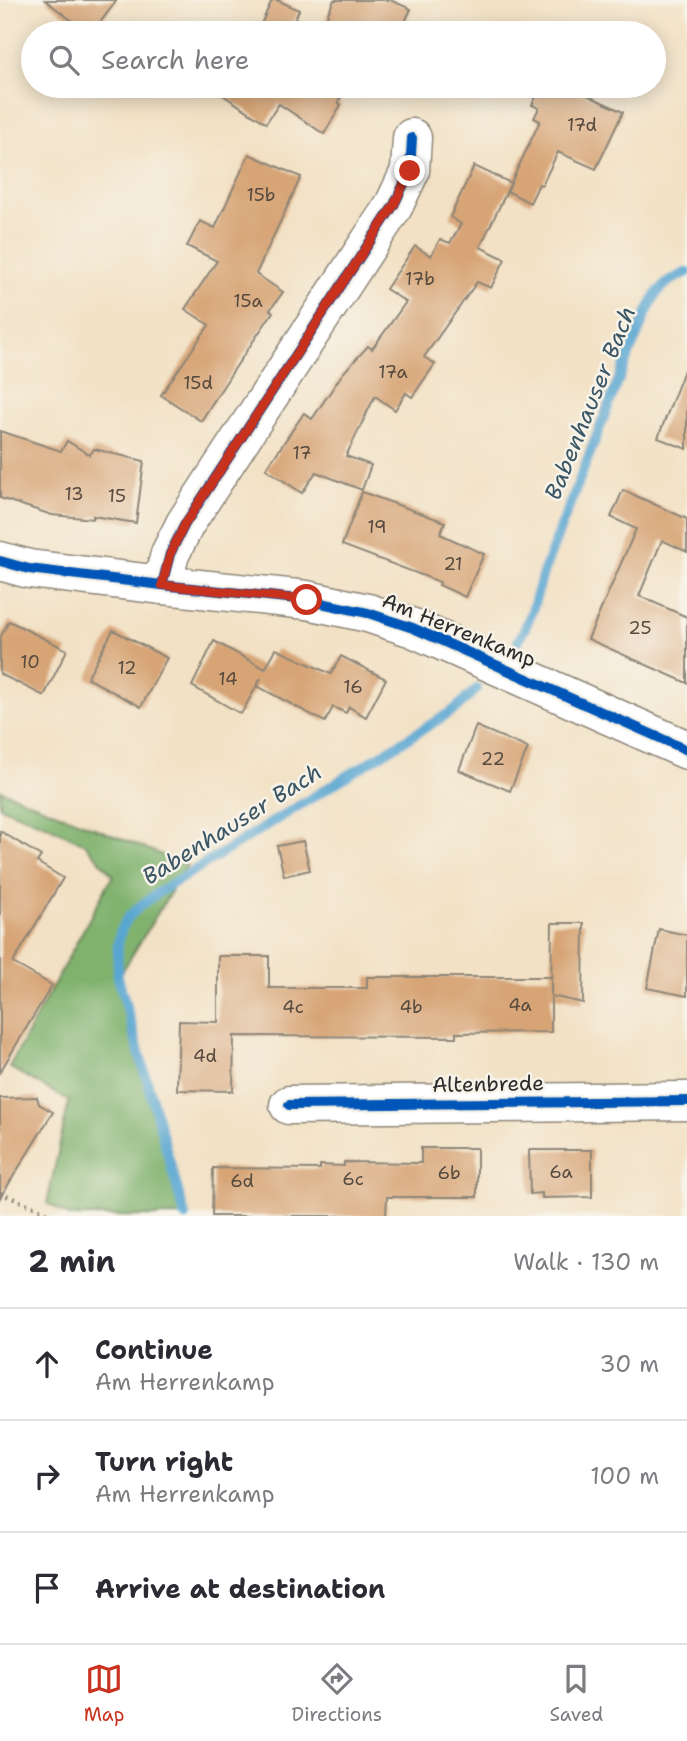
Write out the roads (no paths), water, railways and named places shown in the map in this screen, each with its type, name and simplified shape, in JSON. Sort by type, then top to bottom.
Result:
[{"type":"street","points":[[162,585],[170,554],[185,524],[394,205],[410,171],[412,138]]},
{"type":"street","name":"Am Herrenkamp","points":[[0,561],[29,569],[307,600],[368,613],[413,628],[687,750]]},
{"type":"street","name":"Altenbrede","points":[[289,1105],[687,1101]]},
{"type":"waterway","name":"Babenhauser Bach","points":[[518,641],[530,617],[543,573],[647,312],[656,294],[668,282],[687,272]]},
{"type":"waterway","name":"Babenhauser Bach","points":[[185,1216],[118,977],[118,942],[125,922],[136,909],[159,892],[454,710],[477,689]]}]
